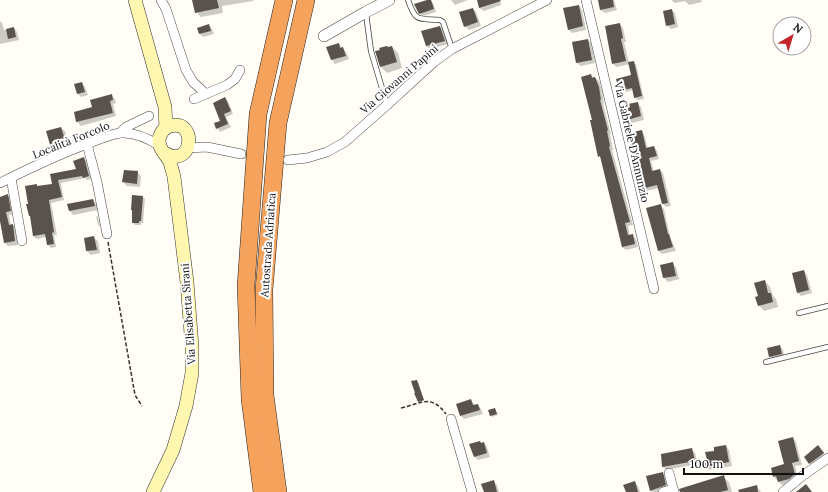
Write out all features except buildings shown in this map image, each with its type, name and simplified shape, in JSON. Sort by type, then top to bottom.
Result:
[{"type":"highway","name":"Autostrada Adriatica","points":[[262,492],[250,399],[246,286],[258,114],[284,0]]},
{"type":"highway","name":"Autostrada Adriatica","points":[[278,492],[265,395],[264,290],[278,123],[306,0]]},
{"type":"main road","points":[[135,0],[165,107],[166,137],[173,156],[186,146],[184,129],[166,137]]},
{"type":"main road","name":"Via Elisabetta Sirani","points":[[153,492],[173,450],[186,406],[192,373],[192,347],[187,282],[174,177],[166,137]]},
{"type":"main road","name":"Via Elisabetta Sirani","points":[[174,177],[178,162],[186,146]]},
{"type":"street","points":[[161,0],[166,9],[186,70],[193,82],[206,94]]},
{"type":"street","points":[[324,36],[390,0]]},
{"type":"street","name":"Via Giovanni Papini","points":[[288,160],[307,158],[327,152],[345,142],[387,106],[434,62],[452,49],[547,0]]},
{"type":"street","name":"Via Gabriele D'Annunzio","points":[[586,0],[654,289]]},
{"type":"street","points":[[194,99],[227,85],[235,79],[240,70]]},
{"type":"street","name":"Località Forcolo","points":[[0,184],[64,153],[107,136],[120,133],[126,127],[149,116]]},
{"type":"street","points":[[120,133],[166,137]]},
{"type":"street","points":[[87,144],[97,182],[107,234]]},
{"type":"street","points":[[186,146],[207,147],[241,154]]},
{"type":"street","points":[[11,178],[22,241]]},
{"type":"street","points":[[451,420],[472,492]]},
{"type":"street","points":[[783,492],[828,458]]},
{"type":"street","points":[[663,492],[674,491],[669,473]]},
{"type":"lane","points":[[408,0],[412,14],[416,17],[440,20],[443,22],[452,49]]},
{"type":"lane","points":[[366,12],[371,50],[387,106]]},
{"type":"lane","points":[[799,313],[828,306]]},
{"type":"lane","points":[[766,362],[828,347]]},
{"type":"path","points":[[107,234],[114,266],[135,395],[142,406]]},
{"type":"path","points":[[401,408],[429,401],[434,402],[439,405],[451,420]]},
{"type":"tunnel","points":[[241,154],[279,158]]}]
